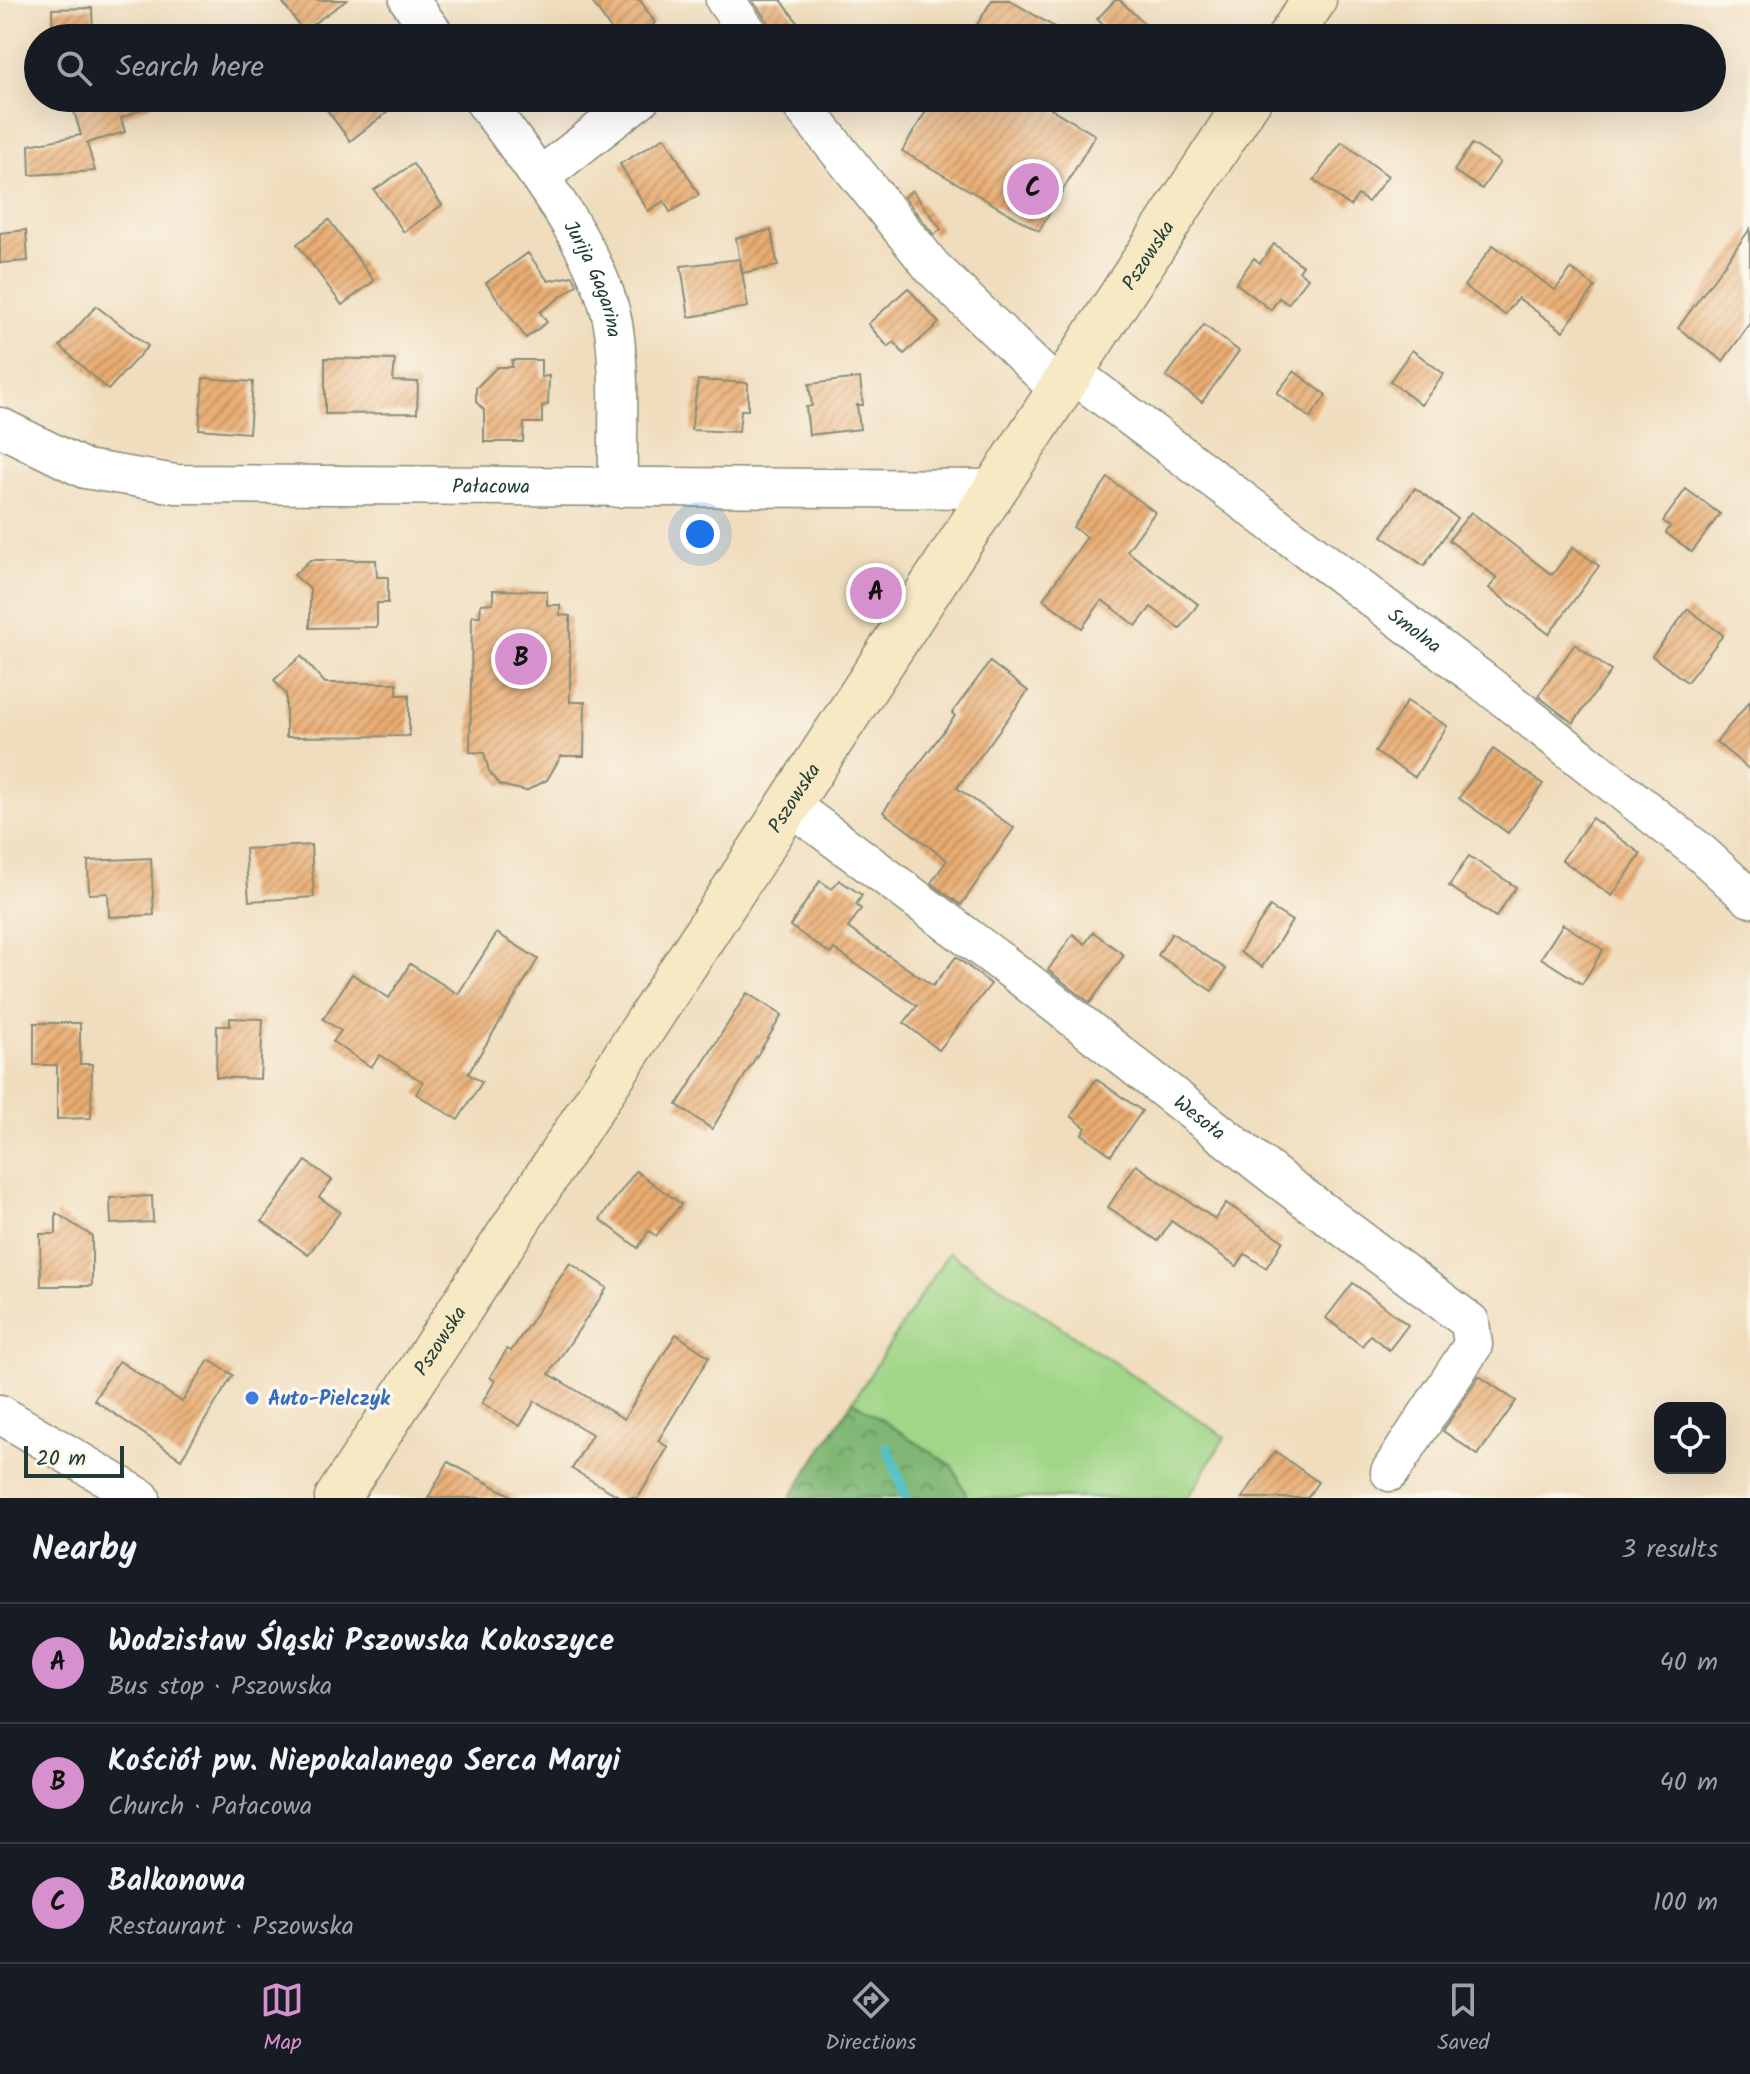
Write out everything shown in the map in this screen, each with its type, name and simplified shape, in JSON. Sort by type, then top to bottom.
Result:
[{"type":"main road","points":[[1298,24],[1314,0]]},
{"type":"main road","name":"Pszowska","points":[[337,1498],[1241,112]]},
{"type":"street","points":[[409,0],[427,24]]},
{"type":"street","name":"Jurija Gagarina","points":[[492,112],[540,177],[600,280],[614,329],[618,488]]},
{"type":"street","points":[[540,177],[623,112]]},
{"type":"street","name":"Smolna","points":[[807,112],[932,267],[1065,381],[1484,682],[1701,853],[1750,898]]},
{"type":"street","name":"Pałacowa","points":[[0,427],[85,469],[176,484],[994,489]]},
{"type":"street","name":"Wesoła","points":[[791,806],[1025,980],[1280,1180],[1470,1322],[1473,1345],[1390,1472]]},
{"type":"street","points":[[0,1414],[141,1498]]},
{"type":"green space","points":[[949,1252],[1225,1437],[1188,1498],[968,1498],[952,1466],[853,1401]]},
{"type":"green space","points":[[853,1401],[952,1466],[968,1498],[790,1498]]},
{"type":"building","points":[[281,0],[347,0],[313,24],[298,24]]},
{"type":"building","points":[[591,0],[640,0],[655,23],[654,24],[607,24]]},
{"type":"building","points":[[752,0],[781,0],[799,24],[769,24]]},
{"type":"building","points":[[992,0],[1009,0],[1049,24],[977,24]]},
{"type":"building","points":[[1115,0],[1120,0],[1145,24],[1102,24],[1097,19]]},
{"type":"building","points":[[92,8],[93,24],[53,24],[52,9]]},
{"type":"building","points":[[74,112],[135,112],[121,118],[125,132],[87,143],[95,171],[30,175],[29,145],[81,135]]},
{"type":"building","points":[[328,112],[388,112],[350,141]]},
{"type":"building","points":[[926,112],[1056,112],[1095,135],[1039,231],[902,151]]},
{"type":"building","points":[[665,137],[699,195],[670,212],[664,201],[648,211],[620,164]]},
{"type":"building","points":[[1342,142],[1388,176],[1368,202],[1358,195],[1350,206],[1314,180]]},
{"type":"building","points":[[1472,144],[1500,162],[1482,189],[1454,171]]},
{"type":"building","points":[[413,164],[442,205],[404,232],[374,190]]},
{"type":"building","points":[[912,190],[941,229],[934,235],[904,197]]},
{"type":"building","points":[[329,220],[374,281],[342,305],[297,244]]},
{"type":"building","points":[[1750,229],[1750,324],[1723,361],[1678,328]]},
{"type":"building","points":[[26,230],[28,261],[0,263],[0,233]]},
{"type":"building","points":[[771,230],[778,266],[742,273],[736,238]]},
{"type":"building","points":[[1274,244],[1303,266],[1299,271],[1308,278],[1288,304],[1279,298],[1271,310],[1236,283],[1254,258],[1260,263]]},
{"type":"building","points":[[1493,245],[1555,290],[1571,269],[1595,287],[1563,331],[1518,298],[1505,315],[1464,286]]},
{"type":"building","points":[[528,253],[548,281],[573,276],[577,285],[540,312],[547,322],[526,338],[486,283]]},
{"type":"building","points":[[740,259],[748,307],[689,317],[681,266]]},
{"type":"building","points":[[908,288],[939,323],[904,354],[894,342],[888,347],[868,324]]},
{"type":"building","points":[[96,306],[148,346],[108,390],[60,346]]},
{"type":"building","points":[[1204,325],[1239,351],[1202,402],[1166,377]]},
{"type":"building","points":[[1412,350],[1444,374],[1421,405],[1390,381]]},
{"type":"building","points":[[325,358],[395,360],[393,381],[418,382],[417,413],[325,414]]},
{"type":"building","points":[[512,360],[541,360],[541,377],[549,376],[548,405],[542,406],[542,423],[524,423],[523,442],[484,442],[484,410],[476,402],[476,388],[497,367],[512,367]]},
{"type":"building","points":[[1294,371],[1326,395],[1310,418],[1277,393]]},
{"type":"building","points":[[203,378],[253,382],[249,433],[199,429]]},
{"type":"building","points":[[860,378],[863,405],[857,405],[860,429],[809,435],[806,407],[812,406],[809,384]]},
{"type":"building","points":[[698,380],[748,383],[748,410],[741,410],[739,432],[691,430]]},
{"type":"building","points":[[1108,478],[1155,512],[1127,551],[1198,604],[1180,629],[1151,607],[1136,626],[1102,600],[1082,628],[1043,599],[1087,537],[1073,527]]},
{"type":"building","points":[[1415,488],[1457,518],[1424,566],[1382,536]]},
{"type":"building","points":[[1686,489],[1720,514],[1692,552],[1666,533],[1670,526],[1663,521]]},
{"type":"building","points":[[1471,512],[1552,575],[1573,547],[1599,566],[1549,634],[1489,588],[1497,578],[1449,540]]},
{"type":"building","points":[[310,560],[376,560],[377,577],[388,577],[388,603],[377,603],[377,627],[310,628],[310,589],[294,575]]},
{"type":"building","points":[[493,590],[547,591],[547,605],[560,605],[560,615],[570,616],[570,702],[585,702],[584,756],[561,756],[547,780],[526,791],[500,785],[489,771],[484,753],[470,752],[472,616],[480,616],[481,604],[493,603]]},
{"type":"building","points":[[1688,609],[1723,635],[1687,682],[1652,656]]},
{"type":"building","points":[[1575,644],[1611,671],[1573,723],[1538,696]]},
{"type":"building","points":[[301,656],[325,683],[397,683],[397,695],[409,695],[409,736],[286,737],[286,694],[274,680]]},
{"type":"building","points":[[990,662],[1028,691],[957,788],[1014,828],[961,905],[931,883],[947,860],[883,812],[955,716],[952,713]]},
{"type":"building","points":[[1407,701],[1447,726],[1415,777],[1375,752]]},
{"type":"building","points":[[1750,701],[1750,770],[1716,742]]},
{"type":"building","points":[[1493,749],[1543,784],[1508,833],[1459,798]]},
{"type":"building","points":[[1592,818],[1641,854],[1612,896],[1562,860]]},
{"type":"building","points":[[311,845],[314,897],[249,901],[245,849]]},
{"type":"building","points":[[1469,856],[1516,887],[1496,917],[1449,886]]},
{"type":"building","points":[[151,858],[154,915],[109,917],[108,893],[89,894],[88,861]]},
{"type":"building","points":[[839,880],[862,895],[856,905],[861,909],[848,928],[933,986],[956,957],[991,984],[939,1050],[904,1023],[917,1006],[834,949],[831,954],[790,926],[820,881],[832,889]]},
{"type":"building","points":[[1270,907],[1292,921],[1262,967],[1240,952]]},
{"type":"building","points":[[1563,924],[1603,950],[1582,984],[1541,958]]},
{"type":"building","points":[[1093,932],[1124,955],[1090,1003],[1048,970],[1073,934],[1085,944]]},
{"type":"building","points":[[497,933],[538,959],[468,1074],[482,1082],[458,1120],[416,1094],[423,1082],[380,1055],[371,1067],[333,1042],[341,1031],[323,1019],[352,974],[389,998],[410,964],[458,994]]},
{"type":"building","points":[[1172,933],[1226,969],[1212,991],[1158,955]]},
{"type":"building","points":[[747,993],[782,1015],[712,1129],[677,1105]]},
{"type":"building","points":[[230,1018],[263,1019],[260,1079],[216,1077],[217,1026],[230,1026]]},
{"type":"building","points":[[34,1023],[80,1023],[80,1064],[92,1064],[91,1118],[57,1119],[57,1065],[34,1065]]},
{"type":"building","points":[[1096,1079],[1142,1111],[1111,1155],[1082,1134],[1086,1128],[1071,1116]]},
{"type":"building","points":[[306,1161],[332,1180],[319,1197],[340,1212],[308,1255],[262,1221]]},
{"type":"building","points":[[1136,1165],[1215,1219],[1226,1203],[1283,1241],[1266,1268],[1245,1254],[1237,1266],[1171,1221],[1158,1241],[1108,1207]]},
{"type":"building","points":[[636,1171],[681,1204],[656,1236],[649,1231],[638,1248],[600,1219]]},
{"type":"building","points":[[152,1196],[153,1222],[111,1224],[110,1198]]},
{"type":"building","points":[[56,1213],[92,1236],[92,1286],[41,1286],[40,1234],[56,1234]]},
{"type":"building","points":[[570,1263],[607,1288],[549,1374],[624,1419],[676,1334],[709,1357],[658,1441],[668,1447],[638,1498],[622,1498],[572,1469],[592,1434],[535,1401],[520,1426],[482,1403],[495,1381],[490,1377],[507,1349],[511,1351]]},
{"type":"building","points":[[1353,1283],[1408,1325],[1389,1350],[1370,1335],[1362,1346],[1326,1318]]},
{"type":"building","points":[[209,1360],[233,1375],[181,1459],[94,1400],[119,1361],[182,1402]]},
{"type":"building","points":[[1479,1376],[1516,1401],[1478,1455],[1443,1431]]},
{"type":"building","points":[[1275,1451],[1318,1482],[1307,1498],[1242,1498]]},
{"type":"building","points":[[448,1462],[516,1498],[428,1498]]},
{"type":"waterway","points":[[888,1447],[906,1498]]},
{"type":"place","name":"Balkonowa","points":[[1033,189]]},
{"type":"place","name":"Wodzisław Śląski Pszowska Kokoszyce","points":[[876,593]]},
{"type":"place","name":"Kościół pw. Niepokalanego Serca Maryi","points":[[521,659]]},
{"type":"place","name":"Auto-Pielczyk","points":[[252,1398]]}]
